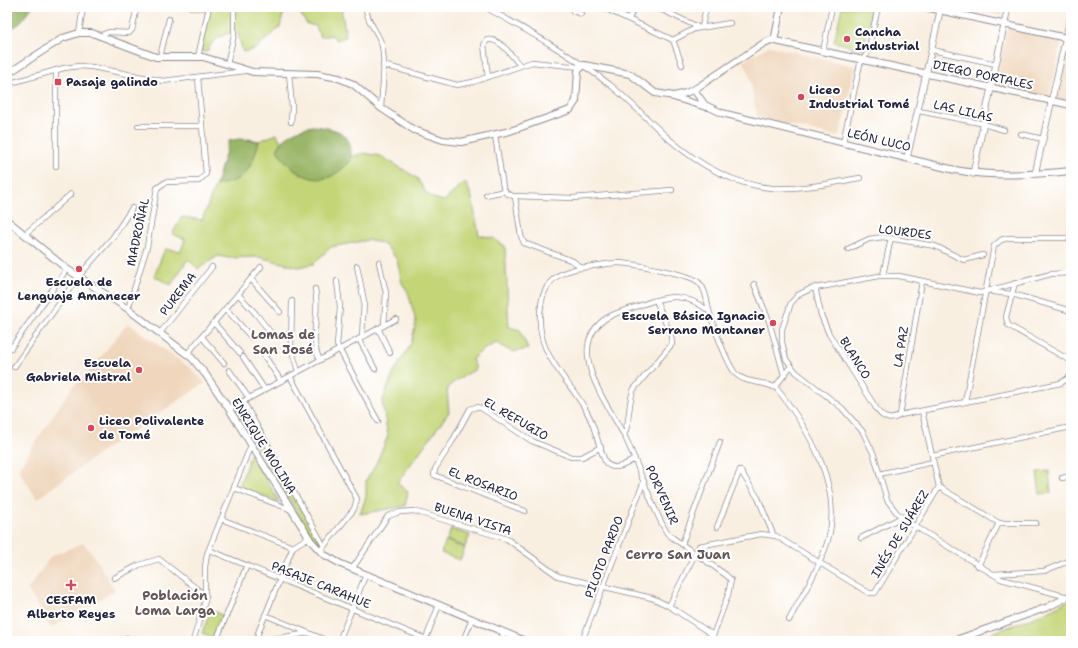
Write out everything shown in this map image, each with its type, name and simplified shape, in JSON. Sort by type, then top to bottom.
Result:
[{"type":"main road","points":[[669,96],[694,90],[764,43],[774,41],[781,7]]},
{"type":"main road","points":[[925,7],[941,9],[1068,39]]},
{"type":"main road","points":[[7,74],[57,41],[79,33],[101,35],[149,55],[160,57],[198,57],[249,71],[317,74],[344,79],[381,108],[414,130],[443,140],[466,141],[495,135],[539,122],[570,110],[576,101],[577,73],[581,66]]},
{"type":"main road","name":"DIEGO PORTALES","points":[[774,41],[1071,105]]},
{"type":"main road","name":"LEÓN LUCO","points":[[581,66],[594,65],[630,74],[651,91],[710,108],[843,143],[973,174],[1035,174],[1071,171]]},
{"type":"main road","points":[[694,90],[702,102],[710,108]]},
{"type":"main road","name":"ENRIQUE MOLINA","points":[[7,220],[67,269],[128,309],[187,354],[206,375],[229,409],[308,537],[320,551],[332,560],[525,641]]},
{"type":"main road","points":[[953,641],[970,638],[1048,607],[1069,596]]},
{"type":"street","points":[[79,33],[83,7]]},
{"type":"street","points":[[198,57],[209,7]]},
{"type":"street","points":[[227,64],[234,35],[234,7]]},
{"type":"street","points":[[366,7],[368,19],[381,41],[383,65],[381,108]]},
{"type":"street","points":[[485,7],[555,46],[620,93],[666,136],[688,154],[721,174],[772,188],[799,188],[860,178]]},
{"type":"street","points":[[571,7],[573,11],[581,14]]},
{"type":"street","points":[[602,7],[673,40],[682,65]]},
{"type":"street","points":[[629,19],[634,7]]},
{"type":"street","points":[[656,7],[700,27]]},
{"type":"street","points":[[700,27],[706,7]]},
{"type":"street","points":[[823,51],[832,7]]},
{"type":"street","points":[[843,143],[860,64],[868,52],[878,7]]},
{"type":"street","points":[[973,174],[1008,7]]},
{"type":"street","points":[[907,158],[941,9]]},
{"type":"street","points":[[101,35],[109,32],[130,33],[136,11]]},
{"type":"street","points":[[1035,174],[1068,39],[1071,15]]},
{"type":"street","points":[[160,57],[169,20]]},
{"type":"street","points":[[673,40],[683,33],[700,27],[730,22]]},
{"type":"street","points":[[488,77],[484,45],[487,40],[491,39],[498,43],[520,65]]},
{"type":"street","points":[[932,50],[996,64]]},
{"type":"street","points":[[383,65],[453,85],[465,84],[520,65],[542,62],[581,66]]},
{"type":"street","points":[[7,84],[71,67],[92,67],[158,81],[249,71]]},
{"type":"street","points":[[56,70],[56,166]]},
{"type":"street","points":[[289,73],[292,108],[291,122]]},
{"type":"street","name":"MADROÑAL","points":[[128,309],[147,247],[157,188],[164,183],[199,181],[206,174],[198,77]]},
{"type":"street","name":"LAS LILAS","points":[[918,111],[984,124],[1004,130]]},
{"type":"street","points":[[138,126],[202,126]]},
{"type":"street","points":[[1021,134],[1043,139]]},
{"type":"street","points":[[495,135],[502,184],[505,191],[515,197],[573,198],[672,190]]},
{"type":"street","points":[[486,195],[505,191]]},
{"type":"street","points":[[24,235],[71,194]]},
{"type":"street","points":[[515,197],[521,236],[524,243],[573,261],[581,268]]},
{"type":"street","points":[[14,367],[78,277],[113,238],[132,208]]},
{"type":"street","points":[[965,402],[987,292],[991,252],[998,241],[1018,237],[1071,238]]},
{"type":"street","name":"LOURDES","points":[[848,249],[873,238],[891,238],[935,246],[964,260],[983,255]]},
{"type":"street","points":[[883,275],[891,238]]},
{"type":"street","points":[[379,262],[386,292],[384,325]]},
{"type":"street","points":[[635,459],[619,467],[611,467],[605,462],[601,447],[588,414],[554,365],[543,345],[540,334],[540,309],[546,287],[554,277],[581,268],[618,263],[693,279],[703,288],[710,312],[729,361],[736,374],[746,380],[775,387],[810,438],[826,481],[830,503],[830,528],[827,543],[819,561],[789,620]]},
{"type":"street","points":[[357,266],[363,295],[361,338],[375,369]]},
{"type":"street","name":"PUREMA","points":[[160,333],[212,267]]},
{"type":"street","points":[[187,354],[261,267]]},
{"type":"street","points":[[11,348],[67,269]]},
{"type":"street","points":[[987,292],[1055,273],[1071,273]]},
{"type":"street","points":[[1069,596],[1004,580],[978,566],[902,517],[887,500],[870,444],[854,420],[835,402],[791,366],[786,359],[781,333],[787,309],[798,295],[815,287],[883,275],[898,276],[975,293],[987,292],[1012,294],[1071,311]]},
{"type":"street","points":[[252,279],[280,312]]},
{"type":"street","points":[[337,281],[340,307],[337,342],[339,349],[378,421]]},
{"type":"street","name":"LA PAZ","points":[[900,416],[922,281]]},
{"type":"street","points":[[1015,283],[1006,317],[1008,325],[1071,361]]},
{"type":"street","points":[[754,284],[769,321],[784,375]]},
{"type":"street","name":"BLANCO","points":[[815,287],[821,315],[828,334],[878,412],[888,419],[894,419],[900,416],[922,411],[1061,383],[1070,379]]},
{"type":"street","points":[[315,289],[317,304],[315,345],[320,360]]},
{"type":"street","points":[[238,294],[274,337]]},
{"type":"street","name":"PORVENIR","points":[[710,312],[684,297],[672,296],[656,300],[606,318],[596,328],[589,346],[589,360],[595,382],[604,402],[624,435],[668,533],[682,544],[696,552],[731,580],[728,595],[713,635]]},
{"type":"street","points":[[624,435],[627,426],[630,399],[634,389],[672,344],[671,336],[656,300]]},
{"type":"street","points":[[292,301],[291,342],[293,358],[298,372]]},
{"type":"street","points":[[226,309],[251,337]]},
{"type":"street","points":[[229,409],[396,319]]},
{"type":"street","points":[[214,323],[242,355],[265,390]]},
{"type":"street","points":[[378,328],[390,353]]},
{"type":"street","points":[[202,337],[224,363]]},
{"type":"street","points":[[260,350],[281,381]]},
{"type":"street","points":[[780,361],[786,359]]},
{"type":"street","points":[[775,387],[791,366]]},
{"type":"street","points":[[229,370],[249,398]]},
{"type":"street","points":[[290,376],[357,501],[354,510],[320,551]]},
{"type":"street","name":"ENRIQUE MOLINA","points":[[243,401],[324,546]]},
{"type":"street","name":"EL REFUGIO","points":[[434,475],[435,469],[452,442],[465,415],[474,407],[481,408],[532,442],[571,457],[582,457],[601,447]]},
{"type":"street","name":"INÉS DE SUÁREZ","points":[[819,561],[868,593],[873,594],[877,591],[939,487],[922,411]]},
{"type":"street","points":[[932,456],[1071,427]]},
{"type":"street","points":[[682,544],[720,442]]},
{"type":"street","points":[[193,641],[206,596],[205,567],[209,550],[251,445]]},
{"type":"street","points":[[879,474],[933,462]]},
{"type":"street","points":[[717,527],[740,470],[758,498],[773,534]]},
{"type":"street","name":"EL ROSARIO","points":[[434,475],[525,511]]},
{"type":"street","points":[[1062,478],[1071,476]]},
{"type":"street","name":"PILOTO PARDO","points":[[582,641],[644,481]]},
{"type":"street","points":[[939,487],[999,523],[1036,523]]},
{"type":"street","points":[[234,488],[292,510]]},
{"type":"street","name":"BUENA VISTA","points":[[352,568],[385,518],[394,513],[412,511],[507,539],[553,574],[645,595],[669,606],[713,635]]},
{"type":"street","points":[[861,538],[902,517]]},
{"type":"street","points":[[221,519],[293,547]]},
{"type":"street","points":[[978,566],[999,523]]},
{"type":"street","points":[[669,606],[696,552],[702,544],[761,534],[773,534],[819,561]]},
{"type":"street","points":[[256,641],[293,547],[308,537]]},
{"type":"street","name":"PASAJE CARAHUE","points":[[209,550],[425,640]]},
{"type":"street","points":[[114,578],[138,565],[159,559],[206,596]]},
{"type":"street","points":[[992,574],[1039,572],[1054,568],[1071,560]]},
{"type":"street","points":[[216,641],[247,565]]},
{"type":"street","points":[[339,641],[366,574]]},
{"type":"street","points":[[425,640],[440,605]]},
{"type":"street","points":[[265,615],[328,641]]},
{"type":"street","points":[[463,641],[472,619]]},
{"type":"street","points":[[500,641],[504,632]]},
{"type":"street","points":[[262,641],[308,633]]},
{"type":"street","points":[[711,641],[713,635]]},
{"type":"shaded area","points":[[961,7],[1005,7],[1002,16]]},
{"type":"shaded area","points":[[1007,28],[1062,40],[1049,99],[995,86]]},
{"type":"shaded area","points":[[1066,39],[1071,41],[1071,103],[1053,100]]},
{"type":"shaded area","name":"Liceo Industrial Tomé","points":[[769,46],[855,66],[840,135],[837,137],[757,117],[749,72],[743,61]]},
{"type":"shaded area","points":[[128,323],[190,368],[205,383],[108,447],[37,499],[18,469],[72,387],[88,373]]},
{"type":"shaded area","name":"CESFAM Alberto Reyes","points":[[83,543],[89,549],[115,590],[51,628],[28,590],[51,556]]},
{"type":"green space","points":[[7,7],[32,7],[19,24],[7,31]]},
{"type":"green space","points":[[182,7],[288,7],[283,15],[280,27],[255,49],[243,52],[237,31],[219,37],[212,43],[207,52],[200,51],[207,11],[195,11]]},
{"type":"green space","points":[[296,7],[341,7],[346,37],[336,40],[332,35],[320,37],[316,26],[307,24]]},
{"type":"green space","points":[[842,7],[873,7],[863,49],[834,42]]},
{"type":"green space","points":[[313,126],[330,129],[343,134],[350,145],[350,162],[336,174],[326,178],[319,179],[304,176],[286,162],[277,150],[287,136],[301,129]]},
{"type":"green space","points":[[277,134],[287,155],[351,157],[364,153],[381,156],[417,178],[426,193],[433,198],[444,201],[465,182],[471,194],[479,235],[493,238],[505,246],[509,327],[520,330],[528,349],[512,352],[496,343],[483,350],[472,359],[476,369],[455,381],[447,389],[449,412],[397,483],[408,492],[405,506],[360,514],[366,497],[366,480],[374,468],[388,436],[382,402],[394,372],[411,344],[416,322],[408,292],[402,283],[397,260],[387,247],[381,243],[368,240],[331,247],[313,264],[298,267],[259,257],[229,258],[218,256],[198,269],[188,259],[171,285],[154,276],[165,249],[181,251],[185,239],[172,234],[182,217],[202,220],[218,179],[229,141],[250,139],[259,141]]},
{"type":"green space","points":[[239,139],[259,141],[254,159],[241,177],[234,181],[216,185],[229,141]]},
{"type":"green space","points":[[241,405],[244,406],[322,543],[318,546],[235,412],[235,408]]},
{"type":"green space","points":[[251,453],[280,503],[239,487]]},
{"type":"green space","points":[[1049,471],[1051,493],[1040,494],[1037,472]]},
{"type":"green space","points":[[451,529],[470,535],[465,547],[447,540]]},
{"type":"green space","points":[[446,541],[465,548],[460,560],[441,553]]},
{"type":"green space","points":[[1071,599],[1071,641],[987,641],[984,636],[1038,616]]},
{"type":"green space","points":[[211,610],[224,616],[214,638],[202,633]]},
{"type":"place","name":"Cancha Industrial","points":[[847,39]]},
{"type":"place","name":"Pasaje galindo","points":[[58,82]]},
{"type":"place","name":"Liceo Industrial Tomé","points":[[801,97]]},
{"type":"place","name":"Escuela de Lenguaje Amanecer","points":[[79,269]]},
{"type":"place","name":"Escuela Básica Ignacio Serrano Montaner","points":[[773,323]]},
{"type":"place","name":"Escuela Gabriela Mistral","points":[[139,370]]},
{"type":"place","name":"Liceo Polivalente de Tomé","points":[[91,428]]},
{"type":"place","name":"CESFAM Alberto Reyes","points":[[71,585]]},
{"type":"district","name":"Lomas de San José","points":[[283,342]]},
{"type":"district","name":"Cerro San Juan","points":[[678,554]]},
{"type":"district","name":"Población Loma Larga","points":[[175,602]]}]
